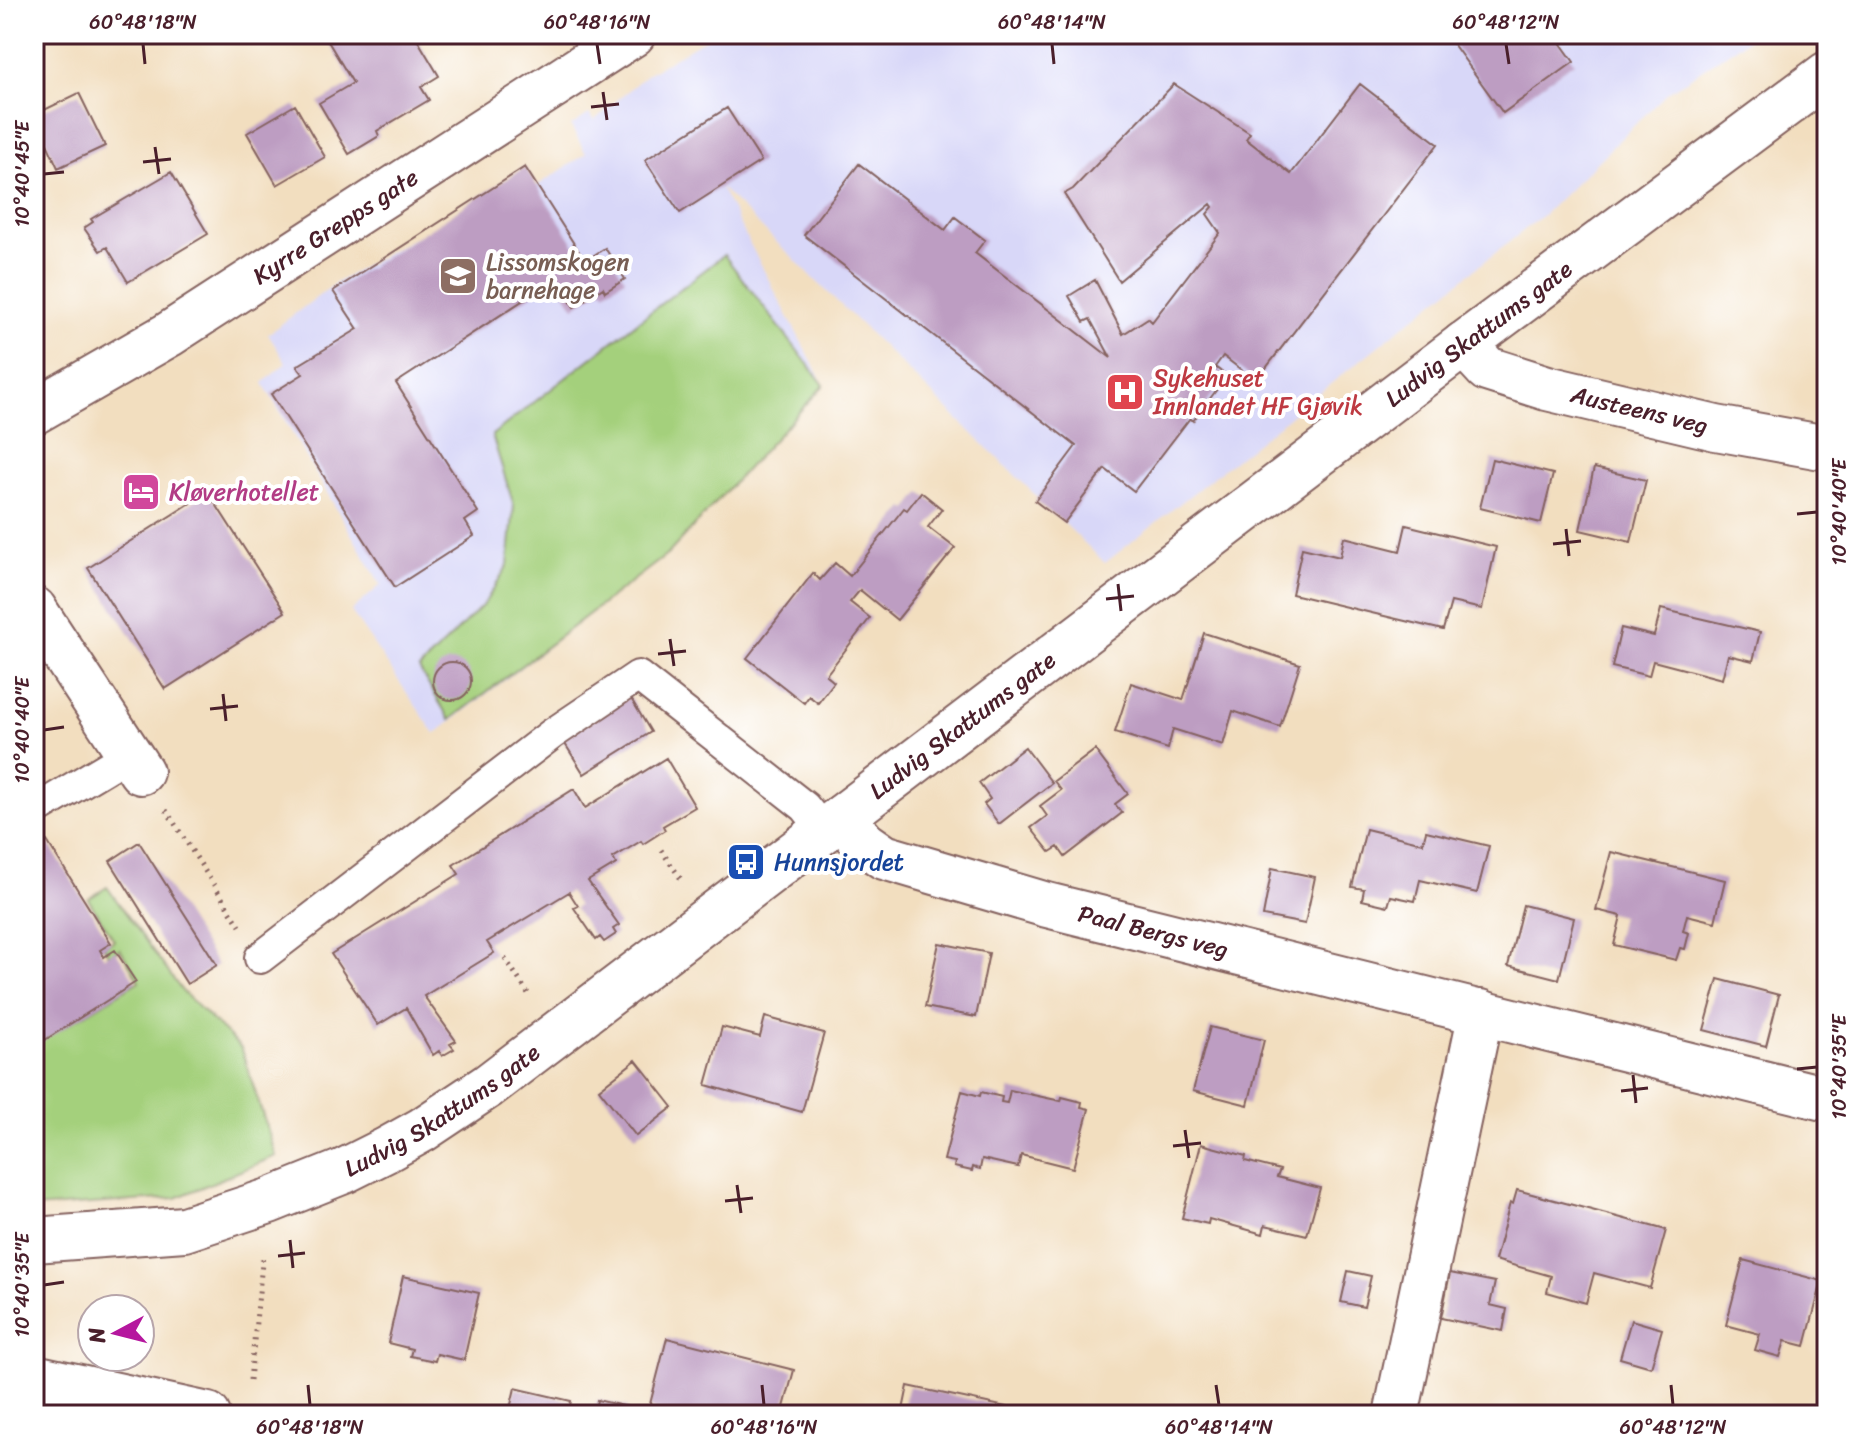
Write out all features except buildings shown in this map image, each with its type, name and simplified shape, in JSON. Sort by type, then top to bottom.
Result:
[{"type":"street","name":"Kyrre Grepps gate","points":[[34,412],[168,335],[590,46],[633,34]]},
{"type":"street","name":"Ludvig Skattums gate","points":[[34,1240],[184,1229],[344,1171],[422,1130],[488,1086],[1464,344],[1827,74]]},
{"type":"street","name":"Austeens veg","points":[[1464,344],[1487,369],[1547,388],[1716,428],[1827,448]]},
{"type":"street","points":[[34,609],[135,763]]},
{"type":"street","name":"Paal Bergs veg","points":[[833,824],[884,857],[1047,905],[1827,1099]]},
{"type":"street","points":[[1396,1415],[1481,1012]]},
{"type":"street","points":[[34,1377],[200,1414]]},
{"type":"lane","points":[[260,958],[552,734],[638,676],[805,807],[833,824]]},
{"type":"lane","points":[[34,811],[135,763]]},
{"type":"path","points":[[135,763],[260,958]]},
{"type":"path","points":[[661,850],[683,883]]},
{"type":"path","points":[[505,958],[538,1008]]},
{"type":"path","points":[[250,1380],[252,1336],[265,1242]]},
{"type":"shaded area","name":"Sykehuset Innlandet HF Gjøvik","points":[[714,34],[1756,34],[1668,92],[1543,215],[1105,563],[720,187],[824,385],[668,554],[435,734],[351,611],[381,585],[263,383],[286,363],[268,334],[336,283],[520,177],[529,191],[586,154],[571,126],[589,114],[595,120],[647,74]]},
{"type":"green space","points":[[724,255],[824,385],[668,554],[450,720],[419,669],[484,604],[508,565],[514,506],[492,435]]},
{"type":"green space","points":[[107,887],[182,991],[241,1048],[276,1156],[176,1198],[34,1208],[34,1041],[36,1044],[139,981],[120,949],[109,955],[104,947],[114,940],[88,899]]},
{"type":"place","name":"Lissomskogen barnehage","points":[[458,276]]},
{"type":"place","name":"Sykehuset Innlandet HF Gjøvik","points":[[1125,392]]},
{"type":"place","name":"Kløverhotellet","points":[[141,492]]},
{"type":"place","name":"Hunnsjordet","points":[[746,862]]}]
